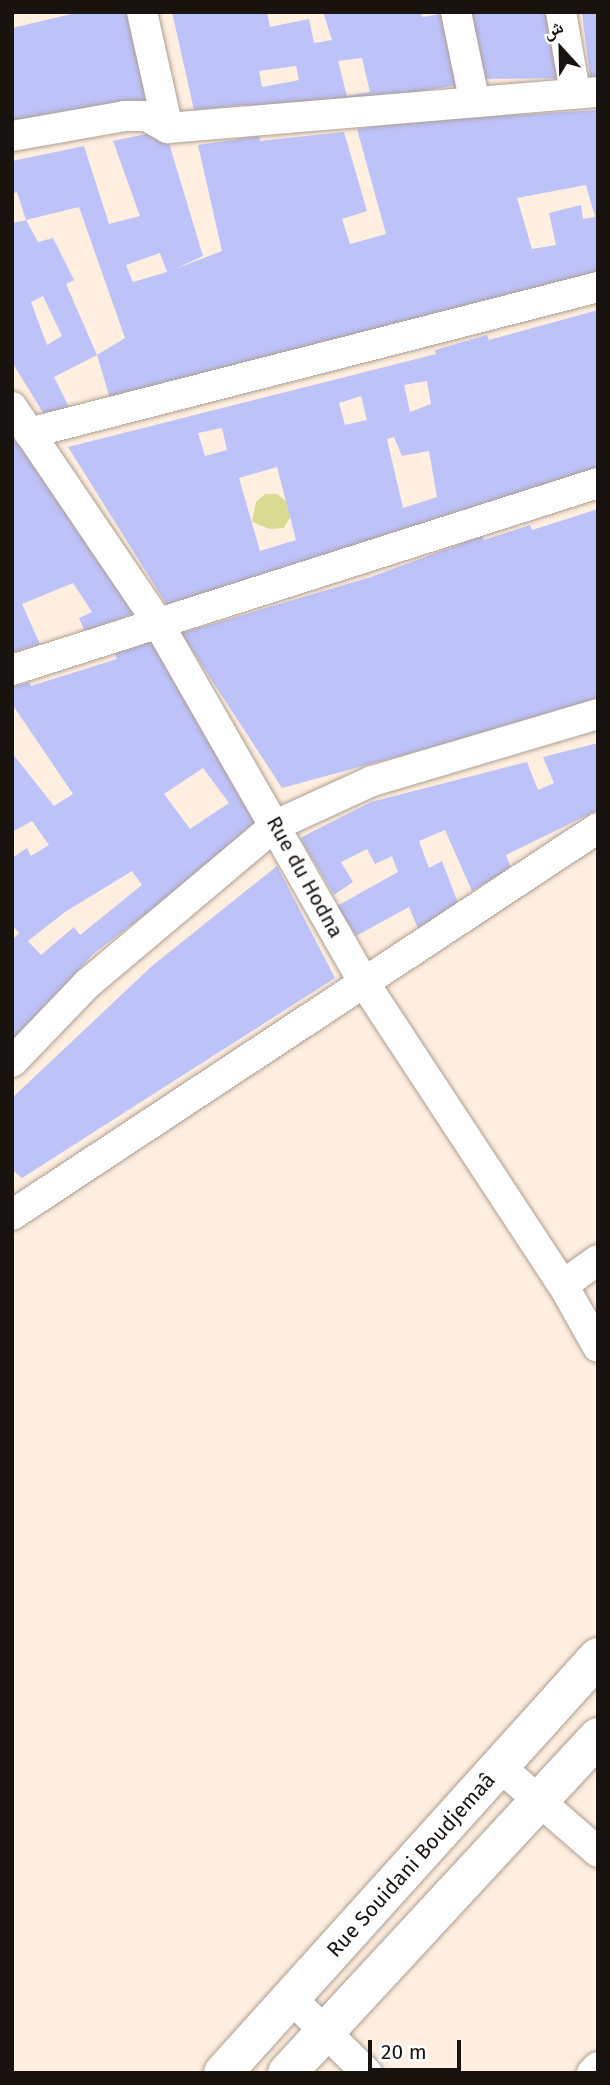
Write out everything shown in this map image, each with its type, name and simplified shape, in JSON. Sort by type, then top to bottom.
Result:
[{"type":"main road","name":"Rue Souidani Boudjemaâ","points":[[223,2073],[598,1657]]},
{"type":"main road","points":[[287,2073],[541,1802],[598,1737]]},
{"type":"street","points":[[142,12],[168,128]]},
{"type":"street","points":[[456,12],[474,99]]},
{"type":"street","points":[[12,136],[124,116],[146,116],[168,128],[474,99],[587,92],[561,12]]},
{"type":"street","points":[[29,433],[598,287]]},
{"type":"street","name":"Rue du Hodna","points":[[12,407],[158,623],[365,984],[563,1285],[598,1347]]},
{"type":"street","points":[[12,670],[598,484]]},
{"type":"street","points":[[12,1062],[87,984],[276,825],[372,780],[598,714]]},
{"type":"street","points":[[18,1203],[365,984],[598,828]]},
{"type":"street","points":[[563,1285],[598,1260]]},
{"type":"street","points":[[499,1766],[598,1852]]},
{"type":"street","points":[[292,1999],[367,2073]]},
{"type":"street","points":[[592,2073],[598,2067]]},
{"type":"green space","points":[[265,494],[277,494],[286,501],[290,517],[284,528],[270,529],[252,522],[256,502]]},
{"type":"building","points":[[80,12],[129,12],[148,101],[12,121],[12,28]]},
{"type":"building","points":[[172,12],[267,12],[270,27],[309,19],[314,43],[332,40],[323,12],[420,12],[423,17],[445,13],[465,84],[247,119],[244,105],[194,110]],"holes":[[[362,58],[370,92],[347,96],[338,61]],[[296,66],[299,80],[262,87],[259,71]]]},
{"type":"building","points":[[471,12],[551,12],[560,78],[484,79]]},
{"type":"building","points":[[582,12],[598,12],[598,78],[590,78]]},
{"type":"building","points":[[598,110],[598,278],[111,402],[97,355],[125,338],[79,207],[26,220],[17,192],[12,194],[12,161],[84,146],[109,224],[140,216],[113,141],[165,130],[203,256],[175,269],[222,251],[198,145],[259,136],[260,141],[344,132],[367,211],[342,219],[350,244],[386,234],[357,129],[406,121]],"holes":[[[586,185],[595,217],[583,219],[581,205],[549,213],[556,245],[532,249],[517,198]],[[160,253],[167,272],[133,282],[126,265]]]},
{"type":"building","points":[[26,220],[38,242],[53,238],[74,280],[66,284],[97,355],[54,377],[71,411],[48,421],[12,362],[12,223]],"holes":[[[43,296],[62,336],[47,345],[31,302]]]},
{"type":"building","points":[[598,310],[598,468],[388,538],[167,605],[68,447],[436,354],[435,350],[487,335],[489,340]],"holes":[[[427,381],[431,404],[410,412],[404,385]],[[361,396],[367,420],[345,425],[339,403]],[[222,428],[227,450],[205,456],[198,433]],[[394,437],[402,456],[429,451],[437,497],[403,508],[387,439]],[[277,467],[296,540],[260,551],[239,478]]]},
{"type":"building","points":[[12,418],[135,613],[85,632],[79,618],[92,612],[73,583],[22,604],[40,644],[12,653]]},
{"type":"building","points":[[598,509],[598,702],[282,788],[181,633],[371,577],[482,536],[484,540],[530,525],[532,530]]},
{"type":"building","points":[[155,640],[267,822],[93,954],[12,1044],[12,940],[19,933],[12,925],[12,858],[27,848],[31,856],[49,845],[32,821],[12,832],[12,753],[54,806],[73,794],[12,704],[12,687],[29,682],[31,686],[117,659],[115,654]],"holes":[[[203,768],[229,803],[190,829],[164,794]],[[132,871],[142,885],[80,935],[74,927],[41,955],[28,941],[65,912]]]},
{"type":"building","points":[[598,743],[598,810],[506,855],[511,868],[472,891],[445,830],[419,841],[429,868],[442,861],[458,903],[419,931],[409,907],[356,936],[337,906],[398,872],[392,856],[375,864],[367,849],[341,862],[353,882],[334,895],[300,838],[371,802],[527,762],[538,790],[554,783],[543,757]]},
{"type":"building","points":[[277,866],[335,978],[22,1178],[12,1170],[12,1098],[152,966]]}]
